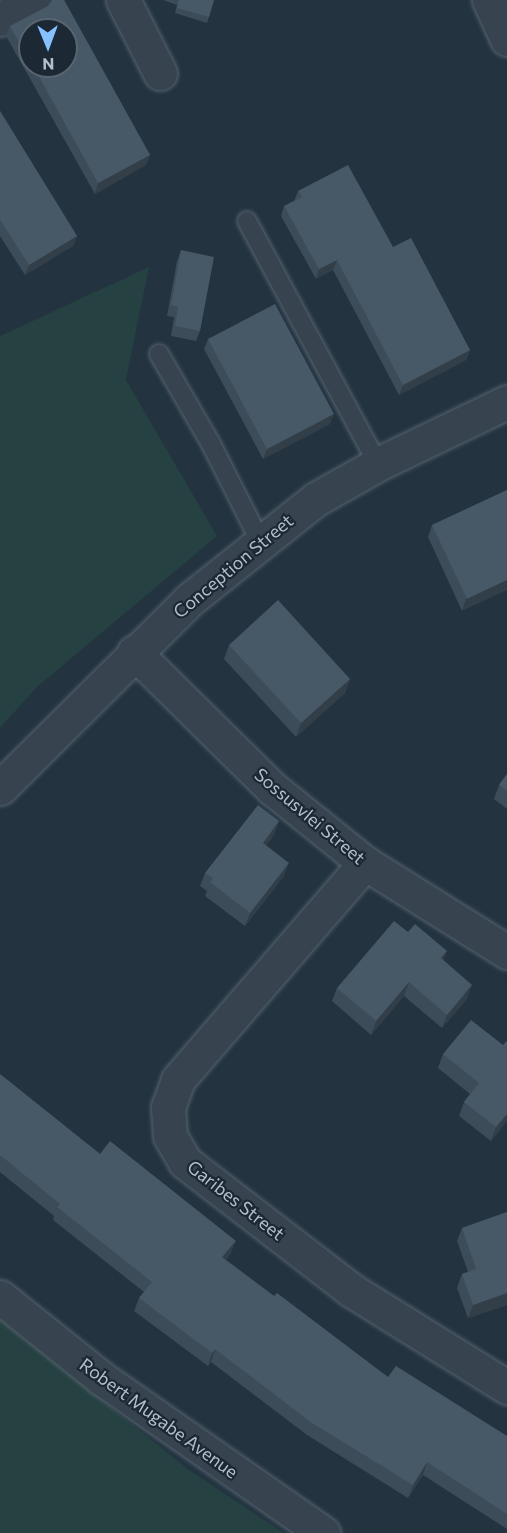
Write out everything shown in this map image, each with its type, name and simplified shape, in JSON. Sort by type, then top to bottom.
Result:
[{"type":"street","points":[[0,19],[35,0]]},
{"type":"street","points":[[123,0],[160,73]]},
{"type":"street","points":[[489,0],[507,39]]},
{"type":"street","name":"Conception Street","points":[[0,788],[134,652],[189,600],[260,541],[316,499],[378,464],[507,402]]},
{"type":"street","name":"Sossusvlei Street","points":[[134,652],[273,789],[365,863],[507,952]]},
{"type":"street","name":"Garibes Street","points":[[365,863],[178,1080],[168,1107],[170,1136],[185,1162],[351,1290],[507,1387]]},
{"type":"street","name":"Robert Mugabe Avenue","points":[[0,1297],[101,1378],[323,1533]]},
{"type":"lane","points":[[247,221],[378,464]]},
{"type":"lane","points":[[159,354],[210,444],[260,541]]},
{"type":"green space","points":[[149,267],[126,380],[217,536],[37,687],[0,728],[0,336]]},
{"type":"green space","points":[[0,1319],[188,1469],[284,1533],[0,1533]]},
{"type":"building","points":[[52,0],[64,0],[74,18],[25,18],[48,6]]},
{"type":"building","points":[[179,0],[214,0],[209,17],[177,8]]},
{"type":"building","points":[[18,22],[18,40],[10,26]]},
{"type":"building","points":[[78,25],[150,155],[98,183],[40,78],[78,78]]},
{"type":"building","points":[[0,111],[77,236],[29,265],[0,220]]},
{"type":"building","points":[[348,165],[393,247],[411,238],[470,350],[403,385],[337,260],[319,269],[284,206],[302,197],[298,191]]},
{"type":"building","points":[[181,250],[214,257],[200,331],[175,326],[178,307],[171,305]]},
{"type":"building","points":[[275,304],[334,414],[267,449],[208,339]]},
{"type":"building","points":[[507,490],[507,580],[467,599],[432,525]]},
{"type":"building","points":[[278,600],[350,679],[301,723],[229,645]]},
{"type":"building","points":[[507,774],[507,791],[499,785]]},
{"type":"building","points":[[258,805],[279,821],[263,843],[289,863],[250,913],[210,882],[213,878],[205,873]]},
{"type":"building","points":[[394,921],[408,932],[415,924],[447,951],[441,958],[472,985],[447,1015],[409,982],[376,1021],[337,988]]},
{"type":"building","points":[[471,1020],[503,1045],[507,1041],[507,1114],[496,1127],[464,1102],[479,1083],[443,1054]]},
{"type":"building","points":[[0,1074],[100,1154],[110,1141],[236,1241],[222,1257],[274,1296],[277,1293],[388,1377],[396,1366],[507,1436],[507,1514],[427,1462],[413,1485],[312,1423],[215,1349],[212,1353],[139,1298],[152,1282],[57,1207],[60,1204],[0,1155]]},
{"type":"building","points":[[507,1212],[507,1293],[473,1305],[462,1274],[476,1269],[462,1228]]}]
